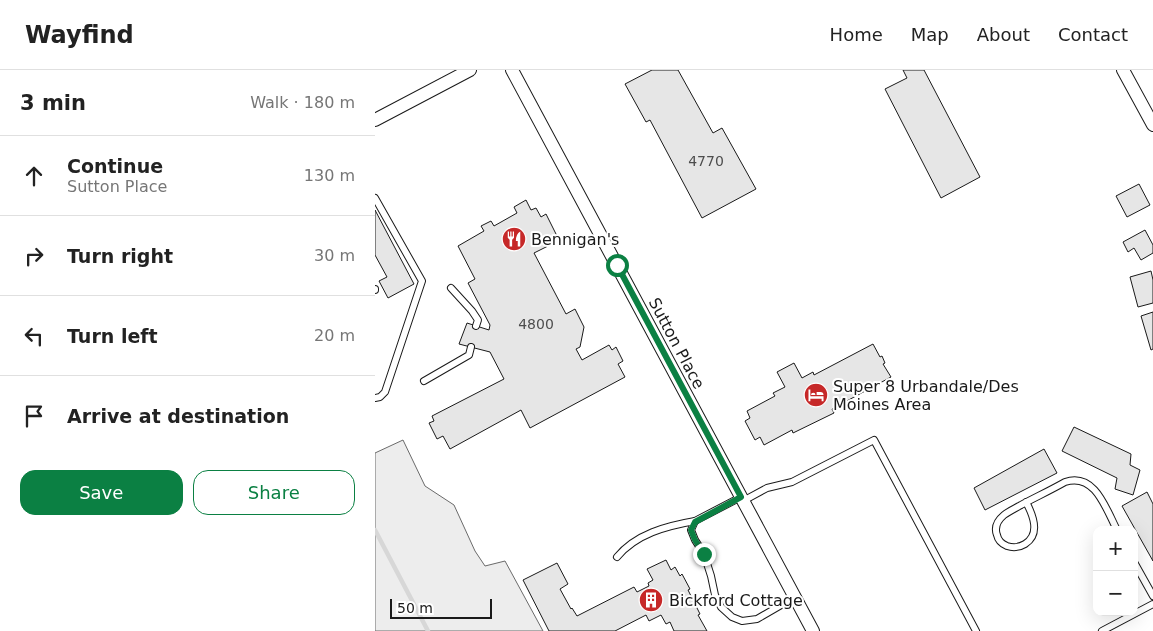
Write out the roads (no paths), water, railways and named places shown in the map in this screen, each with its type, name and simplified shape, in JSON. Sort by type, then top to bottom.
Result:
[{"type":"street","points":[[375,120],[470,70]]},
{"type":"street","name":"Sutton Place","points":[[512,70],[813,631]]},
{"type":"street","points":[[1123,70],[1153,125]]},
{"type":"lane","points":[[375,198],[421,282],[385,392],[380,397],[375,398]]},
{"type":"lane","points":[[451,288],[478,320],[476,326]]},
{"type":"lane","points":[[424,381],[469,355],[471,347]]},
{"type":"lane","points":[[617,557],[630,544],[662,528],[695,522],[767,488],[791,482],[874,440],[976,631]]},
{"type":"lane","points":[[1026,502],[1033,515],[1033,535],[1029,542],[1022,546],[1013,548],[1005,546],[995,532],[997,523],[1005,514],[1026,502],[1073,479],[1091,484],[1115,526]]},
{"type":"lane","points":[[695,522],[691,530],[704,554],[715,595],[721,607],[732,617],[743,621],[757,619],[795,597]]},
{"type":"lane","points":[[1138,569],[1153,596]]},
{"type":"lane","points":[[1102,631],[1153,604]]},
{"type":"waterway","points":[[375,530],[428,631]]},
{"type":"place","name":"Bennigan's","points":[[514,239]]},
{"type":"place","name":"Super 8 Urbandale/Des Moines Area","points":[[816,395]]},
{"type":"place","name":"Bickford Cottage","points":[[651,600]]}]
